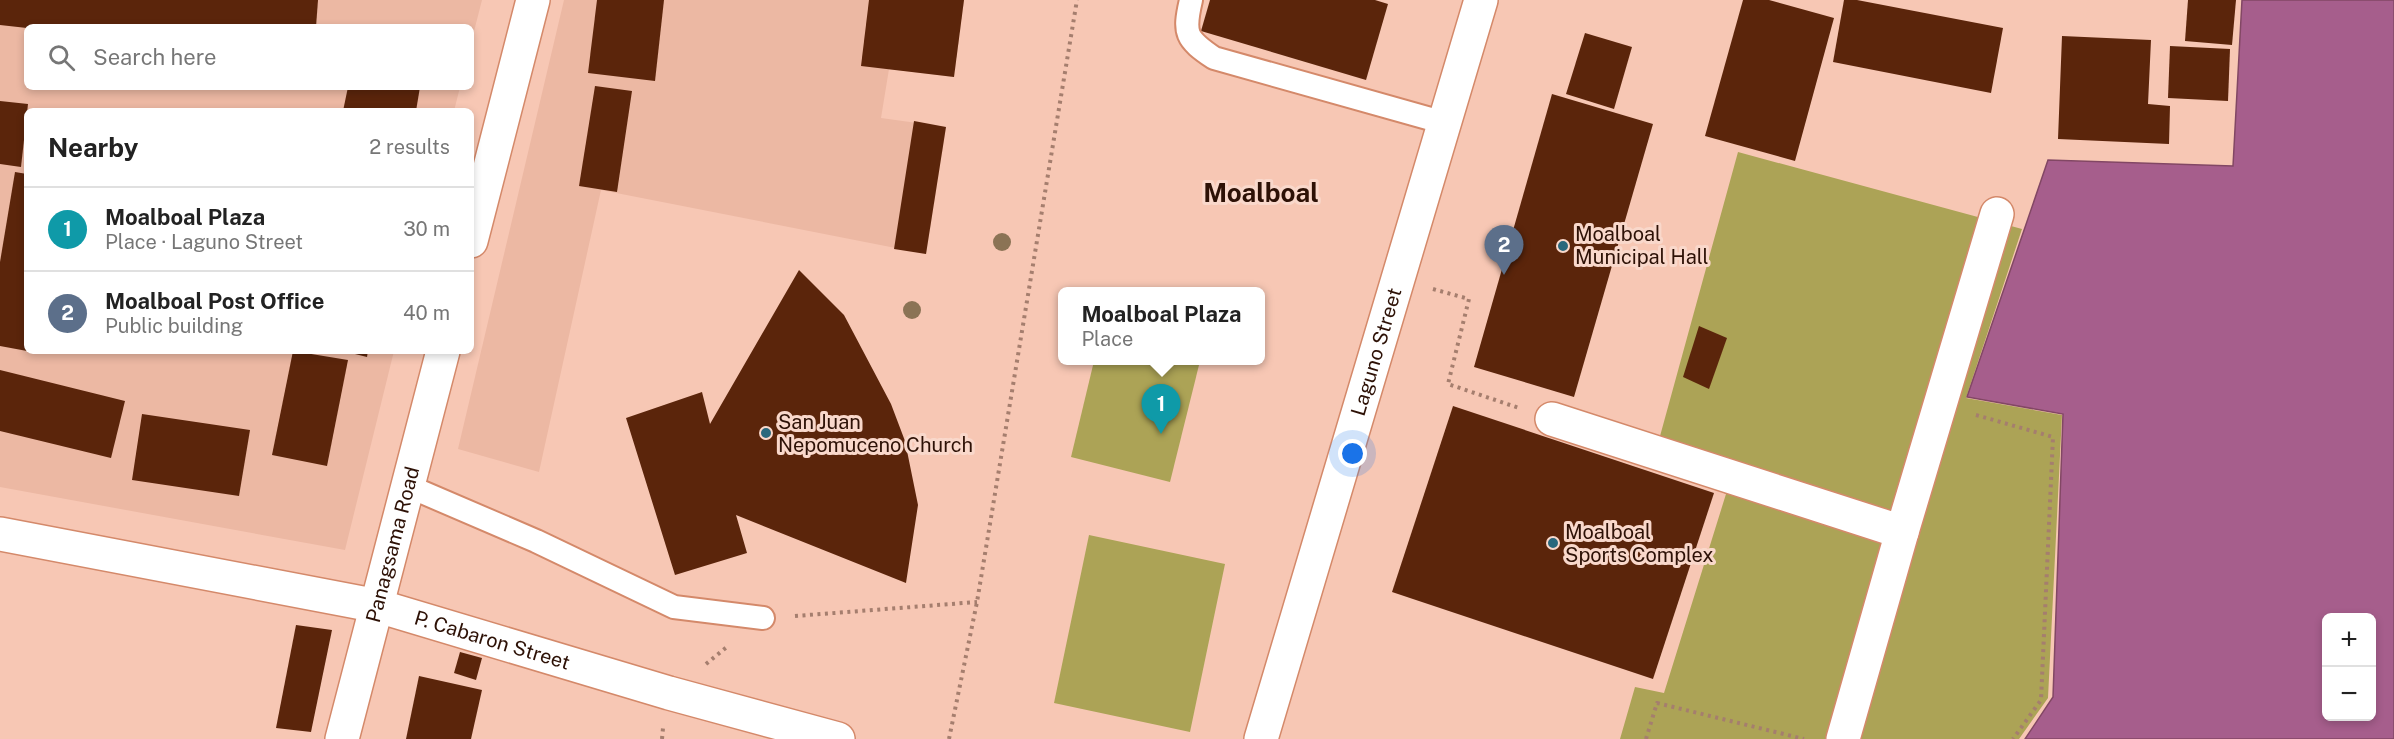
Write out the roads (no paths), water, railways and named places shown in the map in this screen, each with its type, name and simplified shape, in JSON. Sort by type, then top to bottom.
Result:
[{"type":"street","points":[[474,229],[533,0]]},
{"type":"street","name":"Laguno Street","points":[[1261,739],[1481,0]]},
{"type":"street","points":[[1843,739],[1997,214]]},
{"type":"street","name":"Panagsama Road","points":[[342,739],[442,354]]},
{"type":"street","points":[[1552,419],[1902,532]]},
{"type":"street","name":"P. Cabaron Street","points":[[0,534],[378,606],[669,693],[838,739]]},
{"type":"lane","points":[[1191,0],[1186,22],[1192,43],[1214,58],[1445,123]]},
{"type":"lane","points":[[408,486],[536,542],[674,607],[763,618]]},
{"type":"place","name":"Moalboal Municipal Hall","points":[[1563,246]]},
{"type":"place","name":"Moalboal Post Office","points":[[1504,275]]},
{"type":"place","name":"San Juan Nepomuceno Church","points":[[766,433]]},
{"type":"place","name":"Moalboal Plaza","points":[[1161,434]]},
{"type":"place","name":"Moalboal Sports Complex","points":[[1553,543]]},
{"type":"district","name":"Moalboal","points":[[1261,193]]}]
